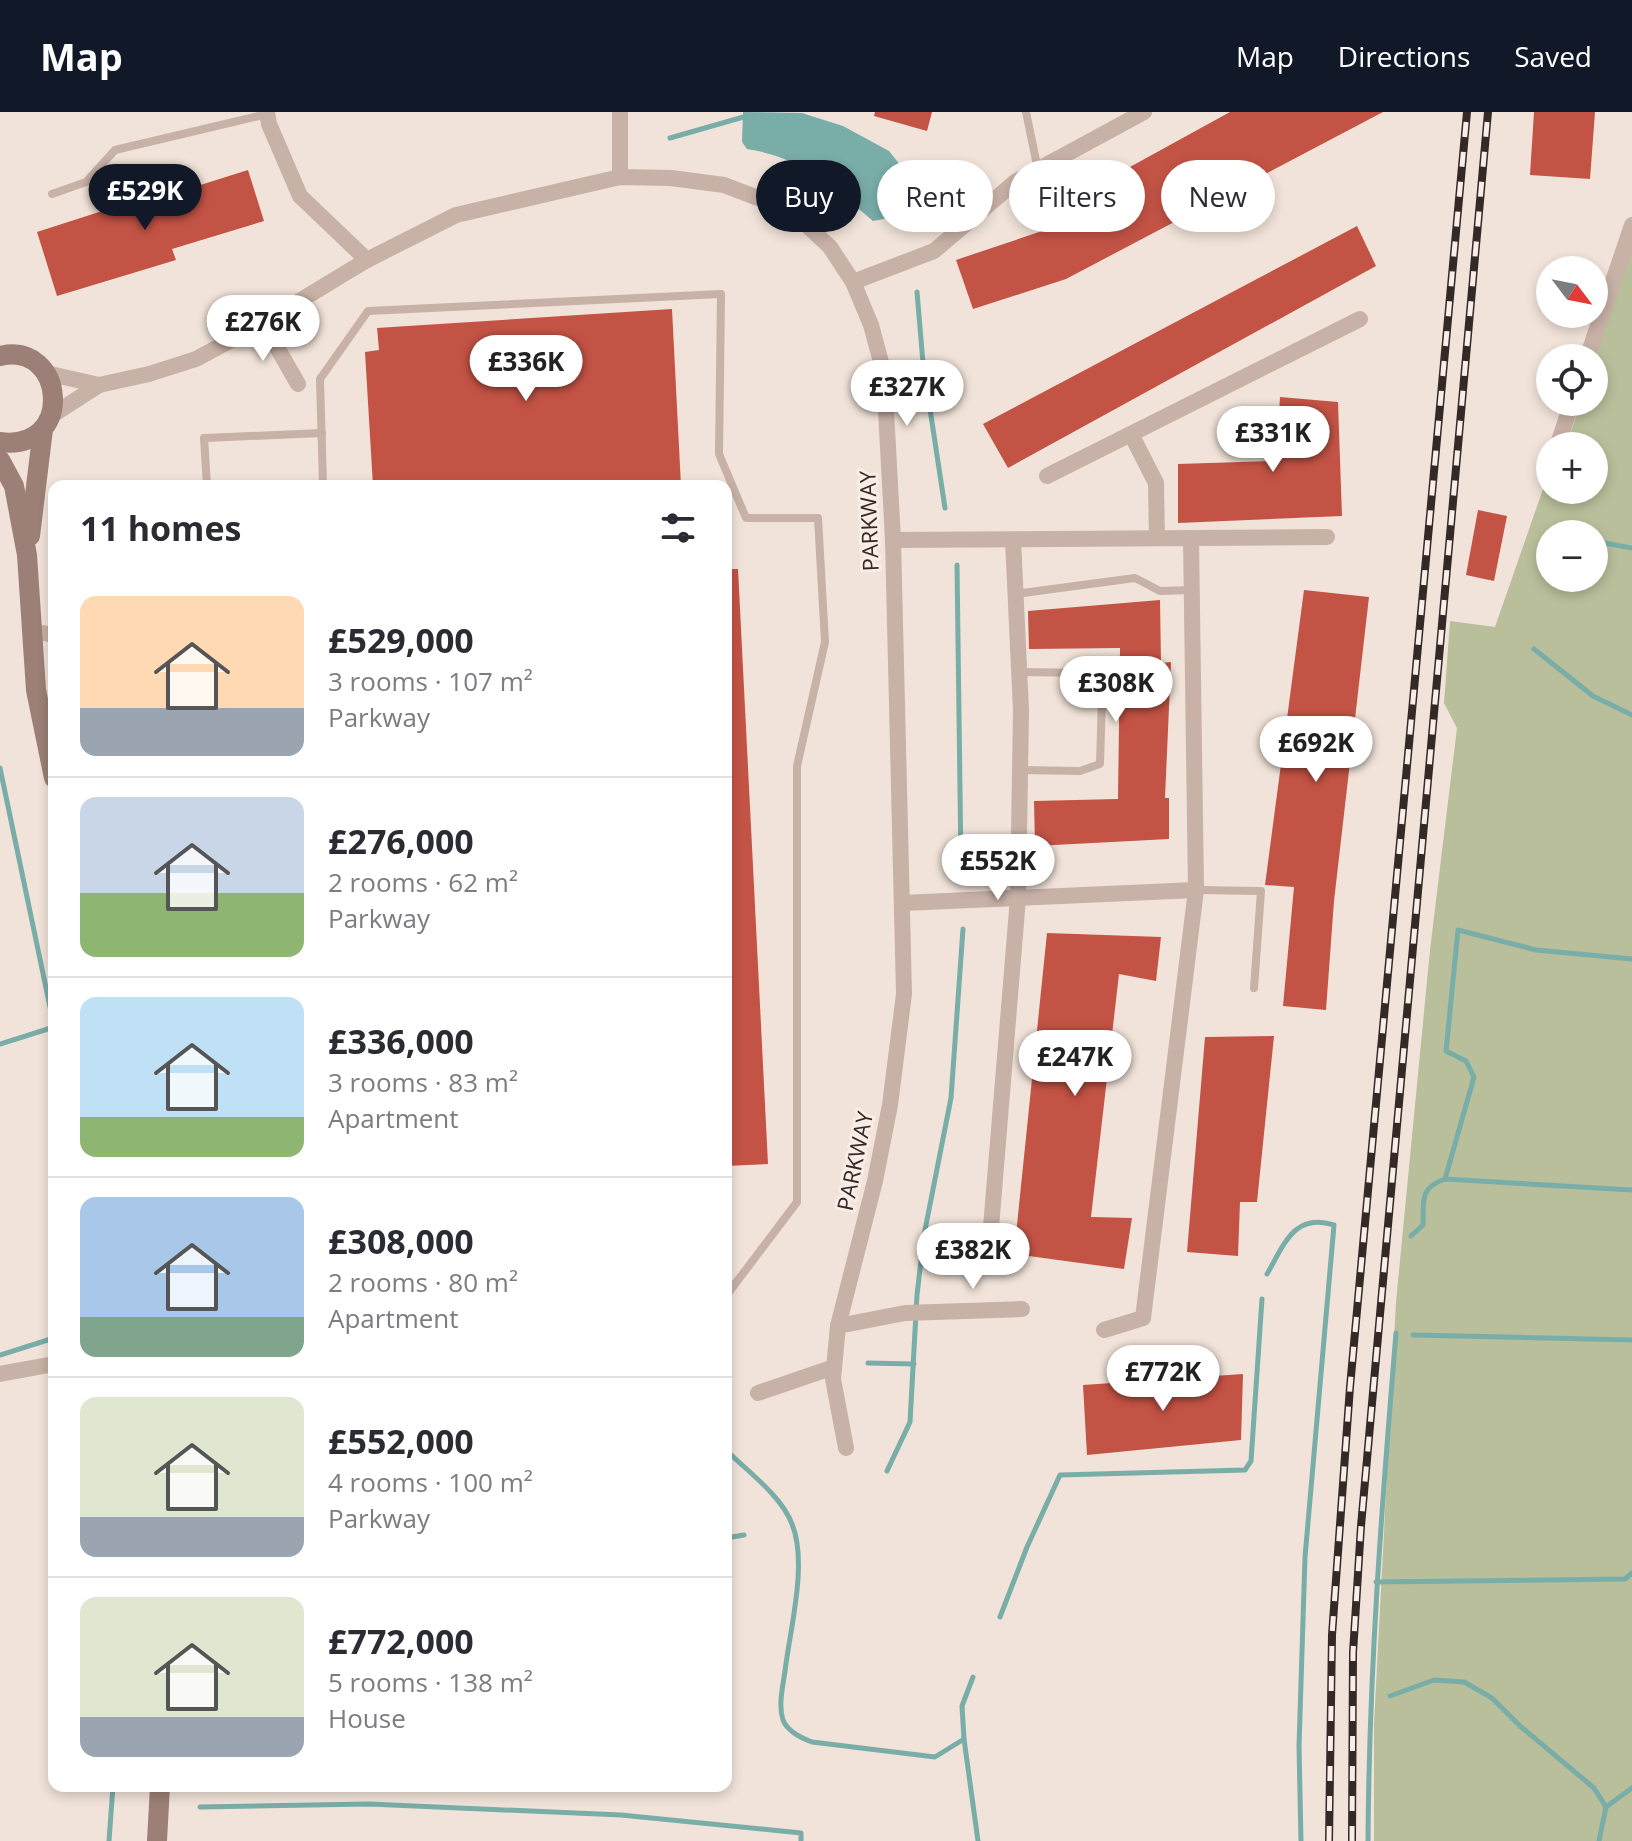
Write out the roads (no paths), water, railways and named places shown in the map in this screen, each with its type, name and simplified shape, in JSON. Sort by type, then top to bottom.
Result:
[{"type":"main road","points":[[2,353],[35,362],[53,385],[55,401],[47,422],[27,555]]},
{"type":"main road","points":[[0,442],[16,443],[31,439],[47,422]]},
{"type":"main road","points":[[0,460],[14,486],[27,555],[36,690],[48,749]]},
{"type":"main road","points":[[157,1841],[160,1792]]},
{"type":"street","points":[[620,112],[620,177]]},
{"type":"street","points":[[1056,160],[1144,112]]},
{"type":"street","points":[[267,113],[300,196],[367,260]]},
{"type":"street","name":"PARKWAY","points":[[47,422],[99,385],[196,359],[263,323],[367,260],[456,215],[620,177],[671,178],[724,185],[799,218],[830,247],[853,282],[871,325],[884,373],[893,540],[904,994],[890,1105],[875,1181],[838,1326],[834,1367],[837,1406],[846,1448]]},
{"type":"street","points":[[853,282],[934,251],[1009,187]]},
{"type":"street","points":[[1592,344],[1632,225]]},
{"type":"street","points":[[1047,476],[1360,319]]},
{"type":"street","points":[[263,323],[298,384]]},
{"type":"street","name":"PARKWAY","points":[[46,373],[99,385]]},
{"type":"street","points":[[1131,434],[1156,483],[1157,538]]},
{"type":"street","points":[[893,540],[1327,537]]},
{"type":"street","points":[[1104,1330],[1143,1318],[1196,890],[1191,538]]},
{"type":"street","points":[[988,1264],[1018,898],[1019,672],[1013,540]]},
{"type":"street","points":[[32,631],[48,634]]},
{"type":"street","points":[[902,903],[1196,890]]},
{"type":"street","points":[[838,1326],[905,1313],[1022,1309]]},
{"type":"street","points":[[0,1374],[48,1365]]},
{"type":"street","points":[[758,1393],[834,1367]]},
{"type":"lane","points":[[1026,112],[1036,160]]},
{"type":"lane","points":[[52,194],[86,182],[115,150],[267,113]]},
{"type":"lane","points":[[323,480],[320,379],[368,311],[721,294],[719,454],[730,480]]},
{"type":"lane","points":[[207,480],[204,438],[322,433]]},
{"type":"lane","points":[[732,485],[746,518],[818,518],[825,642],[797,766],[797,1202],[732,1288]]},
{"type":"lane","points":[[1015,594],[1135,578],[1160,591],[1192,590]]},
{"type":"lane","points":[[1019,672],[1091,673],[1102,696],[1100,764],[1080,771],[1020,770]]},
{"type":"lane","points":[[1196,890],[1261,891],[1254,988]]},
{"type":"water","points":[[743,112],[802,113],[843,126],[889,151],[896,160],[877,160],[877,220],[873,221],[861,211],[861,160],[786,160],[747,149],[742,142]]},
{"type":"waterway","points":[[670,138],[747,116]]},
{"type":"waterway","points":[[917,292],[923,363],[945,508]]},
{"type":"waterway","points":[[1608,544],[1632,548]]},
{"type":"waterway","points":[[957,565],[961,864]]},
{"type":"waterway","points":[[1534,649],[1593,696],[1632,715]]},
{"type":"waterway","points":[[0,768],[48,997]]},
{"type":"waterway","points":[[887,1471],[910,1422],[917,1295],[924,1235],[951,1098],[963,929]]},
{"type":"waterway","points":[[1445,1179],[1474,1077],[1466,1061],[1446,1051],[1458,930],[1536,950],[1632,959]]},
{"type":"waterway","points":[[0,1044],[48,1029]]},
{"type":"waterway","points":[[1411,1236],[1423,1225],[1427,1191],[1445,1179],[1632,1190]]},
{"type":"waterway","points":[[1267,1274],[1285,1242],[1300,1227],[1320,1222],[1334,1225],[1305,1557],[1299,1746],[1301,1841]]},
{"type":"waterway","points":[[1000,1617],[1060,1475],[1245,1470],[1251,1461],[1262,1299]]},
{"type":"waterway","points":[[1368,1841],[1374,1650],[1396,1333]]},
{"type":"waterway","points":[[1413,1335],[1632,1340]]},
{"type":"waterway","points":[[0,1355],[48,1340]]},
{"type":"waterway","points":[[868,1363],[914,1364]]},
{"type":"waterway","points":[[732,1456],[780,1503],[792,1524],[796,1540],[798,1577],[781,1702],[783,1720],[791,1731],[812,1742],[935,1757],[964,1739],[962,1706],[973,1677]]},
{"type":"waterway","points":[[732,1537],[744,1535]]},
{"type":"waterway","points":[[1376,1582],[1625,1579],[1632,1573]]},
{"type":"waterway","points":[[1390,1696],[1434,1680],[1464,1682],[1492,1698],[1520,1726],[1594,1788],[1606,1807],[1632,1788]]},
{"type":"waterway","points":[[964,1739],[978,1841]]},
{"type":"waterway","points":[[109,1841],[113,1792]]},
{"type":"waterway","points":[[200,1807],[369,1804],[621,1815],[801,1833],[801,1841]]},
{"type":"waterway","points":[[1599,1841],[1606,1807]]},
{"type":"railway","points":[[1329,1841],[1332,1635],[1350,1387],[1467,112]]},
{"type":"railway","points":[[1352,1841],[1353,1653],[1361,1526],[1488,112]]}]
